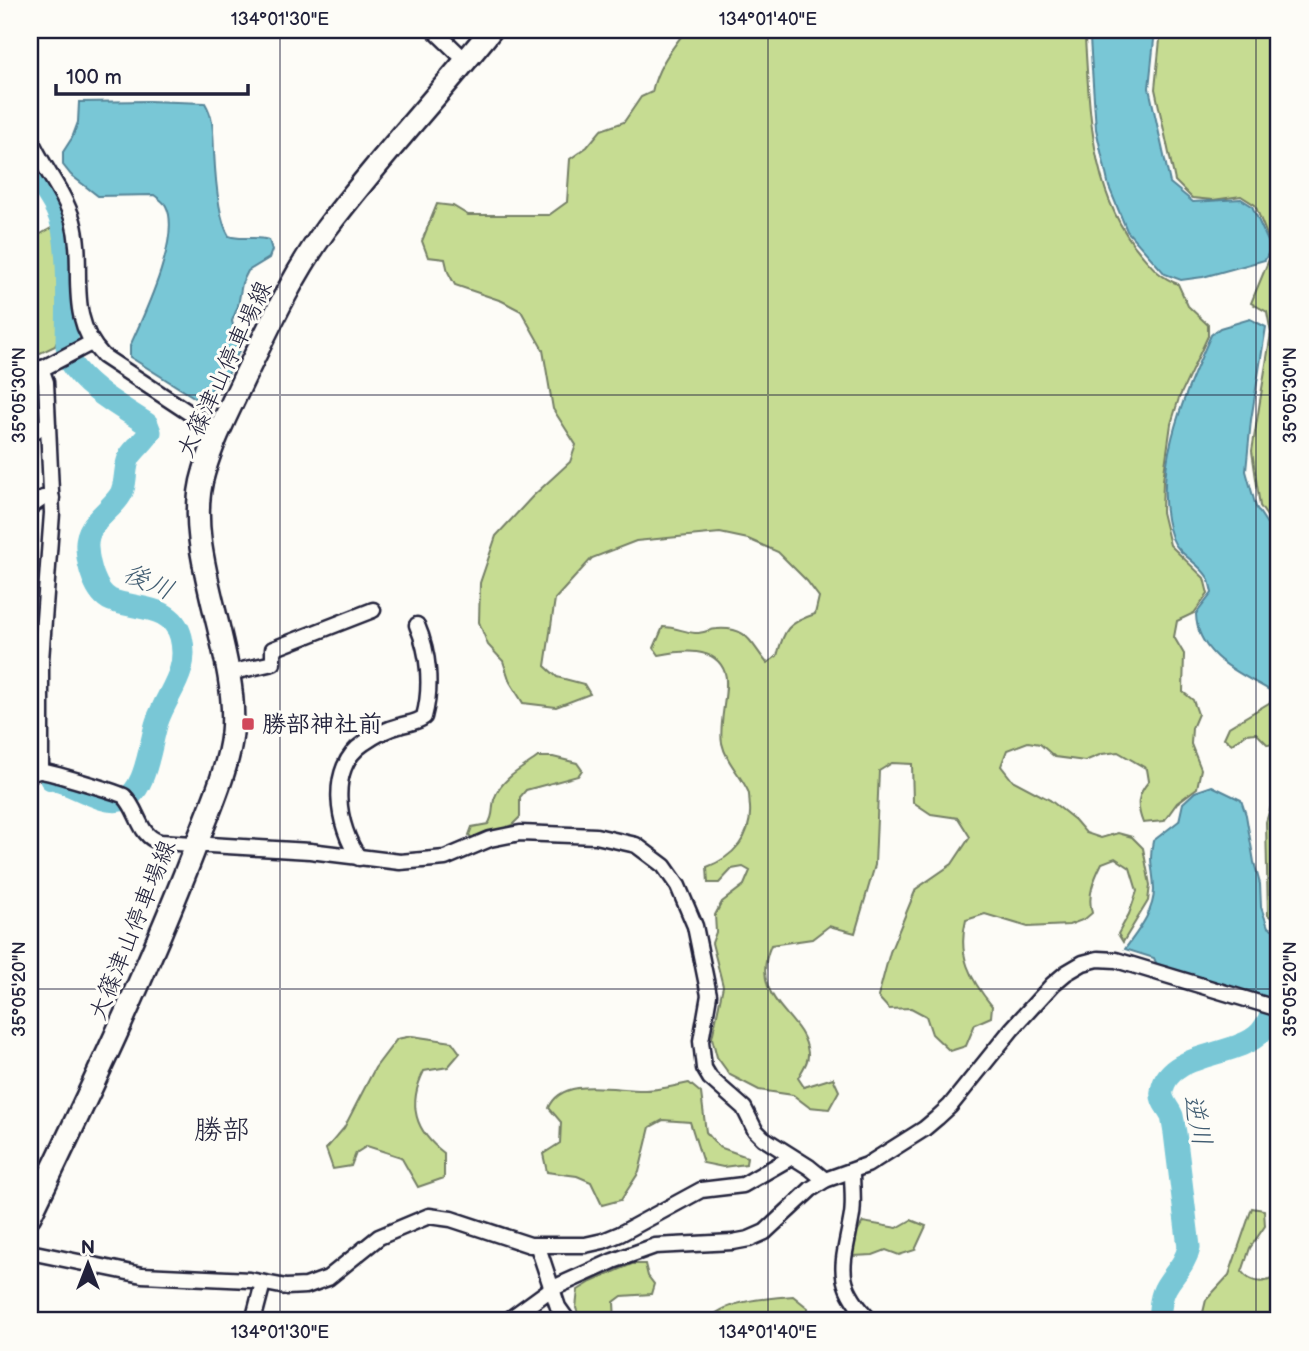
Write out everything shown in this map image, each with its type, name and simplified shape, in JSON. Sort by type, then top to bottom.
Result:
[{"type":"main road","name":"大篠津山停車場線","points":[[30,1216],[119,1031],[168,917],[230,750],[233,710],[229,673],[202,547],[198,503],[203,474],[220,430],[298,272],[326,231],[491,30]]},
{"type":"street","points":[[434,30],[466,61]]},
{"type":"street","points":[[30,138],[64,199],[73,222],[80,311],[91,343],[103,356],[203,422],[220,430]]},
{"type":"street","points":[[91,343],[36,372],[46,382],[51,498],[35,772],[63,775],[126,800],[147,835],[153,840],[310,851],[400,862],[444,858],[490,839],[520,833],[615,839],[636,845],[664,866],[678,886],[687,903],[698,939],[709,995],[701,1041],[704,1068],[710,1078],[744,1108],[762,1138],[825,1180]]},
{"type":"street","points":[[30,434],[48,426]]},
{"type":"street","points":[[30,507],[43,499],[51,498]]},
{"type":"street","points":[[229,673],[273,663],[273,649],[373,610]]},
{"type":"street","points":[[359,858],[340,811],[340,786],[345,766],[363,743],[395,726],[418,722],[424,717],[429,688],[426,653],[417,625]]},
{"type":"street","points":[[507,1321],[551,1289],[613,1261],[655,1246],[749,1240],[765,1232],[811,1189],[825,1180],[852,1171],[890,1152],[937,1118],[1053,984],[1083,963],[1098,959],[1116,960],[1275,1008]]},
{"type":"street","points":[[30,1252],[142,1275],[250,1280],[286,1287],[317,1284],[379,1237],[429,1216],[451,1219],[487,1233],[538,1247],[585,1245],[621,1234],[695,1192],[743,1185],[792,1157]]},
{"type":"street","points":[[852,1171],[852,1215],[843,1267],[849,1296],[871,1321]]},
{"type":"street","points":[[538,1247],[558,1307],[568,1321]]},
{"type":"street","points":[[253,1321],[263,1283]]},
{"type":"green space","points":[[686,30],[1088,30],[1085,39],[1091,124],[1102,179],[1111,206],[1124,231],[1141,254],[1158,272],[1178,284],[1188,306],[1208,325],[1208,336],[1179,398],[1171,424],[1163,480],[1162,512],[1170,545],[1204,578],[1208,594],[1194,613],[1177,621],[1174,637],[1184,654],[1183,692],[1193,700],[1198,714],[1192,728],[1191,744],[1201,769],[1197,788],[1177,803],[1164,821],[1143,823],[1139,800],[1149,781],[1147,769],[1118,752],[1102,754],[1085,761],[1055,757],[1040,744],[1028,742],[1007,750],[1001,766],[1012,780],[1050,800],[1075,820],[1086,833],[1101,838],[1118,833],[1132,837],[1143,848],[1150,885],[1148,901],[1123,942],[1118,934],[1137,891],[1130,868],[1115,858],[1102,863],[1091,893],[1092,913],[1085,919],[1069,925],[1028,927],[985,914],[966,920],[964,955],[977,986],[992,1006],[991,1017],[975,1024],[966,1046],[950,1051],[932,1034],[926,1016],[911,1008],[889,1009],[878,997],[890,952],[916,889],[952,864],[970,837],[958,818],[931,814],[913,802],[912,764],[892,763],[879,771],[875,865],[855,933],[829,926],[812,939],[771,945],[766,964],[766,980],[771,993],[797,1027],[808,1053],[798,1078],[804,1087],[833,1078],[839,1091],[829,1109],[809,1107],[793,1095],[759,1090],[730,1075],[717,1057],[712,1038],[723,986],[712,943],[716,932],[715,915],[722,902],[744,885],[750,871],[743,867],[732,869],[719,883],[708,883],[707,867],[733,852],[744,837],[750,818],[749,794],[722,743],[726,679],[720,664],[706,654],[677,652],[659,655],[654,648],[663,627],[698,633],[728,629],[748,638],[767,663],[777,656],[782,639],[789,628],[815,614],[819,597],[778,552],[748,539],[720,533],[636,541],[592,558],[555,599],[545,666],[557,677],[584,684],[590,694],[556,707],[523,703],[510,682],[503,661],[488,645],[479,622],[480,583],[496,536],[533,496],[570,462],[576,445],[553,409],[543,350],[521,311],[502,301],[455,285],[445,259],[428,257],[422,241],[437,204],[453,206],[468,215],[549,215],[567,202],[570,159],[587,147],[601,130],[624,122],[641,97],[652,92],[661,67]]},
{"type":"green space","points":[[1161,30],[1279,30],[1279,533],[1260,506],[1252,451],[1271,333],[1267,312],[1251,303],[1273,250],[1255,205],[1241,196],[1213,200],[1192,198],[1175,181],[1155,89]]},
{"type":"green space","points":[[53,227],[61,238],[62,331],[55,346],[30,358],[30,240]]},
{"type":"green space","points":[[1279,697],[1279,743],[1268,745],[1256,733],[1246,734],[1232,744],[1224,738],[1229,727]]},
{"type":"green space","points":[[538,757],[553,757],[577,763],[582,770],[578,776],[526,790],[520,797],[520,817],[512,825],[474,841],[469,835],[472,827],[488,824],[498,790],[513,774]]},
{"type":"green space","points":[[1279,781],[1279,924],[1268,915],[1266,822]]},
{"type":"green space","points":[[412,1036],[452,1042],[460,1053],[448,1067],[424,1071],[416,1095],[415,1106],[420,1126],[434,1145],[444,1153],[444,1178],[418,1187],[401,1157],[367,1146],[356,1153],[351,1166],[333,1169],[326,1149],[344,1128],[375,1068],[397,1039]]},
{"type":"green space","points":[[689,1083],[701,1093],[706,1132],[719,1147],[747,1157],[746,1164],[723,1167],[703,1163],[690,1122],[663,1120],[650,1127],[639,1172],[621,1200],[602,1205],[591,1182],[577,1176],[547,1172],[543,1154],[560,1143],[561,1122],[549,1108],[556,1098],[566,1091],[591,1087],[650,1090]]},
{"type":"green space","points":[[1252,1208],[1264,1210],[1265,1226],[1250,1248],[1242,1272],[1255,1281],[1279,1277],[1279,1321],[1201,1321],[1206,1300],[1229,1275]]},
{"type":"green space","points":[[911,1220],[926,1226],[915,1250],[899,1255],[886,1250],[873,1255],[853,1256],[851,1253],[855,1235],[863,1222],[897,1228]]},
{"type":"green space","points":[[632,1264],[645,1264],[648,1276],[654,1284],[651,1294],[622,1296],[614,1302],[615,1321],[581,1321],[576,1308],[578,1290]]},
{"type":"green space","points":[[793,1296],[808,1308],[809,1321],[708,1321],[715,1314],[735,1304]]},
{"type":"water","points":[[1093,30],[1155,30],[1149,88],[1170,183],[1193,202],[1241,199],[1252,206],[1271,248],[1265,260],[1203,277],[1181,280],[1165,274],[1127,231],[1109,187],[1096,129],[1090,39]]},
{"type":"water","points":[[79,102],[205,103],[212,126],[218,195],[225,228],[229,236],[269,240],[272,250],[269,258],[248,271],[242,283],[232,321],[239,351],[226,379],[220,378],[204,400],[197,399],[130,357],[130,346],[165,256],[170,219],[166,206],[154,195],[98,196],[71,175],[63,165],[63,152],[78,122]]},
{"type":"water","points":[[1250,319],[1266,327],[1246,471],[1256,507],[1279,542],[1279,692],[1276,694],[1236,672],[1204,642],[1198,629],[1196,614],[1212,593],[1209,581],[1204,572],[1175,544],[1166,513],[1167,460],[1181,408],[1201,358],[1211,335],[1220,328]]},
{"type":"water","points":[[1212,786],[1241,800],[1246,815],[1260,884],[1261,907],[1268,927],[1279,932],[1279,1001],[1157,965],[1154,958],[1125,949],[1151,906],[1154,883],[1151,855],[1153,841],[1179,821],[1183,803],[1195,792]]},
{"type":"waterway","name":"後川","points":[[30,170],[53,203],[63,228],[68,279],[67,346]]},
{"type":"waterway","name":"後川","points":[[51,779],[113,801],[129,796],[142,779],[157,722],[180,672],[183,650],[181,637],[169,618],[161,613],[111,600],[101,591],[93,577],[87,548],[89,532],[119,497],[124,487],[130,456],[150,432],[147,424],[85,381],[70,362]]},
{"type":"waterway","name":"逆川","points":[[1159,1321],[1164,1291],[1182,1264],[1189,1247],[1174,1124],[1162,1098],[1162,1091],[1167,1078],[1177,1069],[1237,1047],[1261,1032],[1271,1016],[1279,986]]},
{"type":"place","name":"勝部神社前","points":[[248,724]]},
{"type":"district","name":"勝部","points":[[222,1129]]}]
